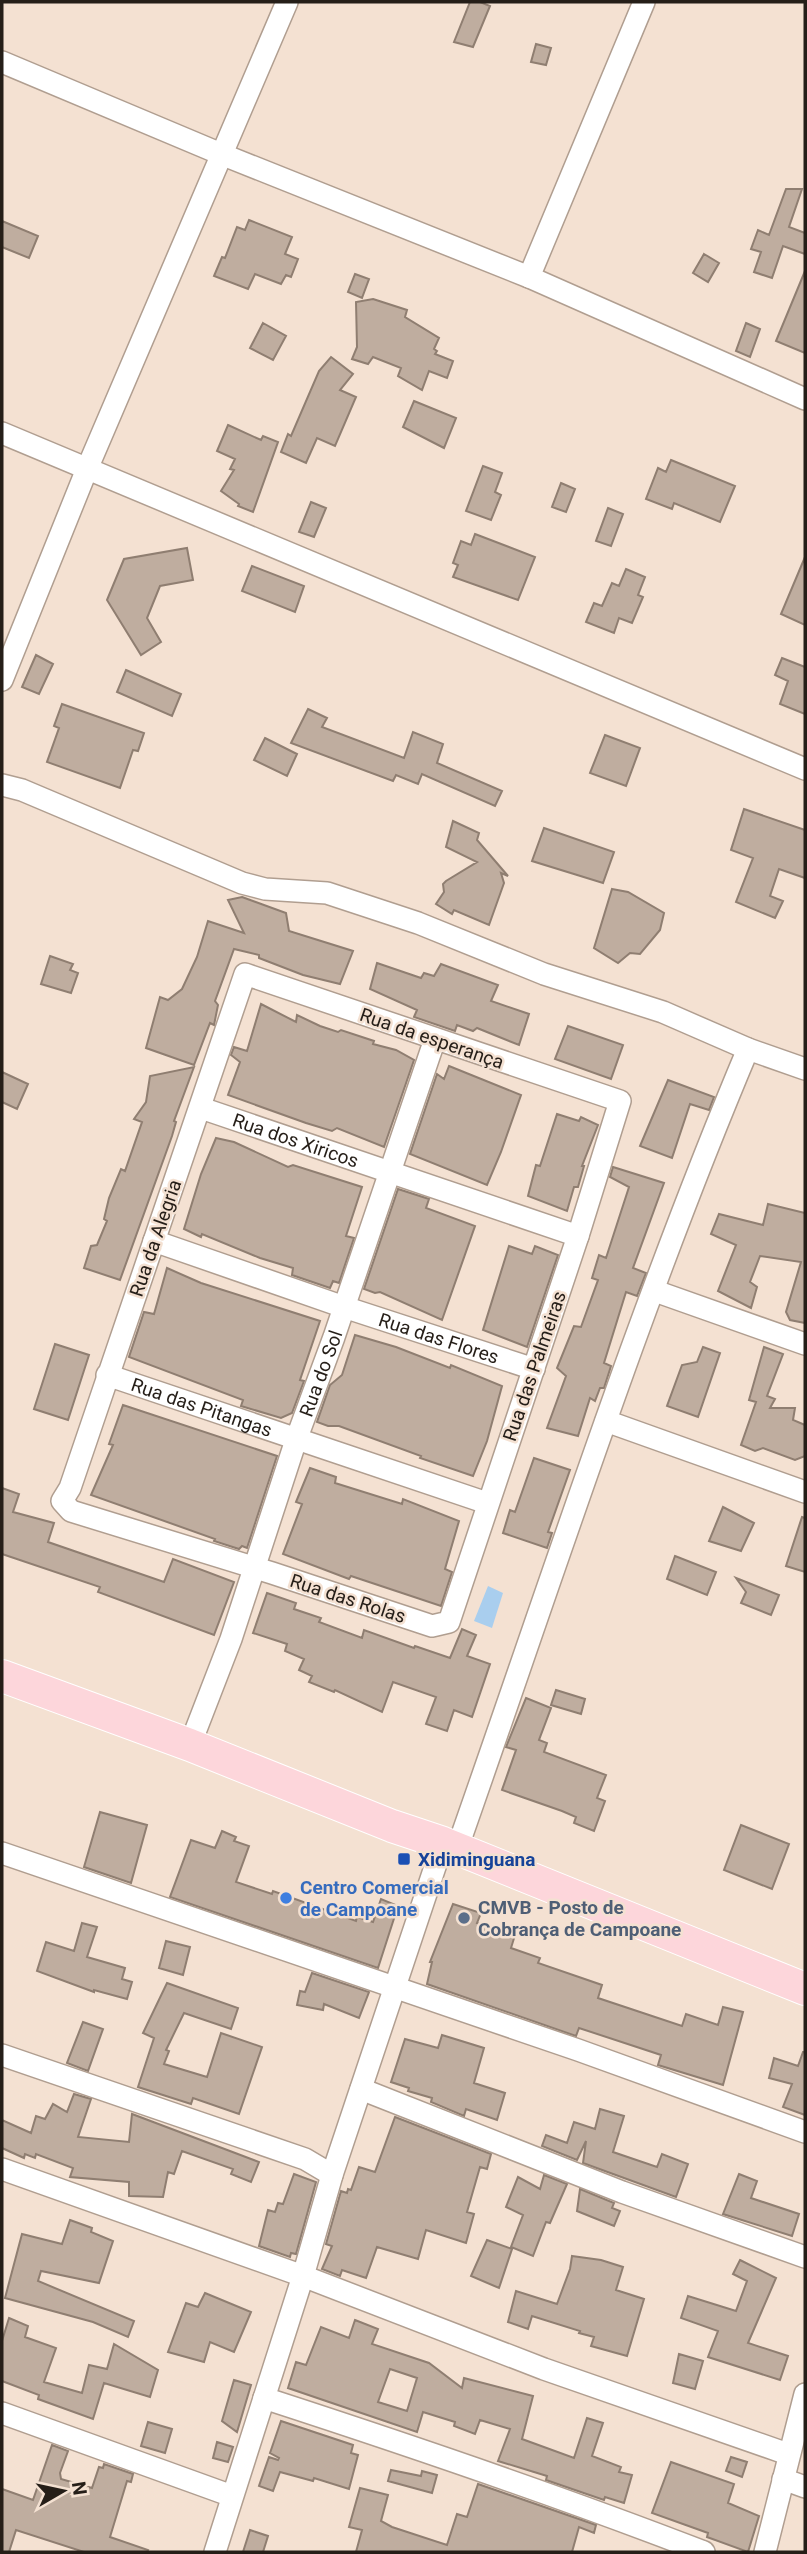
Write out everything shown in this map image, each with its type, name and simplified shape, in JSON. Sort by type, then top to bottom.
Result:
[{"type":"main road","points":[[2,1676],[190,1745],[392,1826],[450,1846],[805,1989]]},
{"type":"street","points":[[2,680],[87,469],[287,2]]},
{"type":"street","points":[[529,277],[644,2]]},
{"type":"street","points":[[2,62],[220,154],[529,277],[805,399]]},
{"type":"street","points":[[2,433],[805,769]]},
{"type":"street","points":[[2,785],[22,790],[242,883],[265,889],[327,893],[418,923],[544,974],[663,1012],[748,1049],[805,1069]]},
{"type":"street","name":"Rua da esperança","points":[[245,974],[620,1101]]},
{"type":"street","name":"Rua da Alegria","points":[[62,1501],[70,1488],[245,974]]},
{"type":"street","name":"Rua do Sol","points":[[190,1745],[256,1568],[296,1440],[435,1039]]},
{"type":"street","points":[[215,2552],[393,1989],[450,1846],[701,1161],[748,1049]]},
{"type":"street","name":"Rua das Palmeiras","points":[[441,1626],[449,1622],[578,1236],[620,1101]]},
{"type":"street","name":"Rua dos Xiricos","points":[[201,1108],[578,1236]]},
{"type":"street","name":"Rua das Flores","points":[[154,1241],[534,1369]]},
{"type":"street","points":[[655,1291],[805,1345]]},
{"type":"street","name":"Rua das Pitangas","points":[[107,1375],[487,1503]]},
{"type":"street","points":[[606,1421],[805,1492]]},
{"type":"street","name":"Rua das Rolas","points":[[62,1501],[71,1511],[432,1626],[441,1626]]},
{"type":"street","points":[[2,1853],[393,1989],[578,2050],[805,2132]]},
{"type":"street","points":[[2,2055],[305,2159],[332,2175]]},
{"type":"street","points":[[361,2089],[622,2192],[805,2257]]},
{"type":"street","points":[[2,2169],[303,2276],[544,2369],[785,2453],[788,2457]]},
{"type":"street","points":[[765,2552],[805,2393]]},
{"type":"street","points":[[264,2398],[434,2453],[704,2552]]},
{"type":"street","points":[[2,2413],[232,2496]]},
{"type":"street","points":[[783,2479],[805,2487]]},
{"type":"water","points":[[488,1586],[503,1593],[492,1628],[474,1621]]},
{"type":"building","points":[[470,2],[490,6],[473,47],[454,42]]},
{"type":"building","points":[[536,44],[551,48],[546,65],[531,62]]},
{"type":"building","points":[[786,189],[802,189],[789,227],[805,233],[805,254],[783,246],[772,278],[754,272],[761,252],[751,249],[758,230],[769,235]]},
{"type":"building","points":[[249,220],[292,237],[285,254],[298,259],[291,277],[286,275],[281,284],[255,274],[248,289],[214,276],[222,257],[225,258],[237,227],[245,230]]},
{"type":"building","points":[[2,221],[38,236],[29,258],[2,247]]},
{"type":"building","points":[[704,254],[719,263],[708,282],[693,273]]},
{"type":"building","points":[[805,271],[805,353],[776,341]]},
{"type":"building","points":[[355,274],[369,279],[362,298],[348,292]]},
{"type":"building","points":[[373,299],[407,310],[405,317],[439,338],[434,349],[437,351],[435,354],[453,361],[447,378],[429,371],[422,390],[398,376],[401,368],[373,357],[368,364],[352,359],[357,347],[356,302]]},
{"type":"building","points":[[263,323],[286,336],[273,360],[250,348]]},
{"type":"building","points":[[746,323],[760,329],[750,357],[736,351]]},
{"type":"building","points":[[331,357],[353,374],[340,390],[356,397],[335,446],[317,438],[306,463],[281,452],[288,434],[291,436],[319,371]]},
{"type":"building","points":[[414,401],[456,418],[444,448],[403,427]]},
{"type":"building","points":[[228,425],[261,440],[263,436],[278,442],[253,512],[238,506],[239,504],[221,491],[234,470],[230,469],[235,459],[217,451]]},
{"type":"building","points":[[671,460],[735,486],[720,522],[674,503],[672,509],[646,499],[658,468],[666,472]]},
{"type":"building","points":[[483,466],[502,473],[495,492],[501,495],[491,520],[466,511]]},
{"type":"building","points":[[561,483],[575,489],[566,512],[552,507]]},
{"type":"building","points":[[311,502],[326,508],[314,537],[299,532]]},
{"type":"building","points":[[608,508],[623,514],[611,546],[596,541]]},
{"type":"building","points":[[475,534],[535,557],[518,600],[453,577],[458,565],[453,563],[461,541],[471,545]]},
{"type":"building","points":[[187,548],[193,580],[160,586],[147,618],[161,642],[141,655],[107,600],[124,559]]},
{"type":"building","points":[[805,557],[805,625],[781,614]]},
{"type":"building","points":[[252,566],[304,586],[295,612],[242,591]]},
{"type":"building","points":[[626,569],[645,577],[638,595],[643,597],[632,623],[619,618],[614,633],[586,622],[594,603],[602,606],[612,583],[619,586]]},
{"type":"building","points":[[36,655],[53,664],[39,694],[22,687]]},
{"type":"building","points":[[782,658],[805,667],[805,714],[780,704],[788,681],[775,675]]},
{"type":"building","points":[[126,670],[181,694],[172,716],[117,692]]},
{"type":"building","points":[[62,704],[144,733],[138,751],[133,750],[120,788],[47,762],[59,728],[54,726]]},
{"type":"building","points":[[308,709],[327,718],[322,727],[404,758],[413,732],[443,744],[437,763],[502,791],[495,806],[422,774],[418,784],[396,775],[393,781],[291,743]]},
{"type":"building","points":[[605,735],[640,748],[626,786],[590,773]]},
{"type":"building","points":[[265,738],[297,754],[287,776],[254,760]]},
{"type":"building","points":[[744,809],[805,830],[805,878],[779,869],[770,896],[783,901],[775,918],[736,902],[753,858],[731,850]]},
{"type":"building","points":[[453,821],[479,833],[477,840],[508,876],[501,873],[504,883],[489,925],[454,910],[452,914],[436,904],[444,892],[443,884],[477,862],[446,847]]},
{"type":"building","points":[[544,828],[614,852],[603,883],[532,861]]},
{"type":"building","points":[[612,889],[628,892],[664,913],[660,930],[640,954],[630,953],[618,963],[594,948]]},
{"type":"building","points":[[242,897],[286,913],[289,931],[353,951],[340,984],[303,975],[259,958],[259,955],[234,949],[215,1001],[218,1005],[214,1025],[210,1023],[194,1065],[146,1048],[160,997],[168,1000],[182,989],[197,957],[208,921],[244,933],[228,900]]},
{"type":"building","points":[[50,956],[73,964],[70,970],[78,973],[71,993],[41,984]]},
{"type":"building","points":[[377,963],[421,978],[424,973],[434,976],[441,964],[498,985],[491,1001],[529,1014],[519,1045],[477,1028],[473,1031],[457,1025],[455,1031],[414,1017],[417,1010],[370,989]]},
{"type":"building","points":[[261,1004],[296,1022],[297,1015],[320,1026],[374,1041],[373,1044],[396,1050],[414,1060],[384,1147],[337,1128],[332,1131],[228,1095],[240,1062],[231,1055],[234,1047],[247,1051]]},
{"type":"building","points":[[568,1026],[623,1045],[611,1079],[555,1059]]},
{"type":"building","points":[[449,1066],[521,1095],[487,1185],[410,1154],[437,1074],[444,1079]]},
{"type":"building","points":[[194,1067],[120,1280],[84,1268],[91,1246],[97,1245],[107,1221],[104,1219],[109,1198],[121,1169],[125,1171],[142,1122],[134,1119],[146,1102],[150,1076]]},
{"type":"building","points":[[2,1072],[28,1084],[17,1109],[2,1102]]},
{"type":"building","points":[[668,1080],[714,1097],[709,1110],[690,1104],[672,1158],[640,1146]]},
{"type":"building","points":[[557,1114],[579,1121],[581,1117],[598,1125],[582,1166],[578,1187],[574,1187],[567,1211],[528,1196],[536,1165],[540,1166]]},
{"type":"building","points":[[216,1138],[234,1142],[288,1167],[293,1165],[362,1187],[346,1236],[354,1238],[339,1283],[333,1281],[330,1288],[292,1275],[293,1268],[184,1229],[201,1174]]},
{"type":"building","points":[[613,1167],[664,1183],[633,1268],[646,1273],[637,1296],[626,1292],[604,1363],[611,1366],[604,1388],[600,1388],[595,1401],[590,1398],[578,1436],[547,1428],[566,1376],[557,1368],[574,1326],[581,1327],[598,1280],[592,1278],[599,1255],[606,1258],[629,1187],[610,1177]]},
{"type":"building","points":[[398,1189],[429,1199],[426,1208],[475,1226],[442,1320],[380,1292],[364,1289]]},
{"type":"building","points":[[768,1204],[805,1213],[805,1323],[790,1320],[786,1312],[801,1262],[760,1256],[750,1282],[757,1287],[751,1308],[718,1291],[736,1245],[711,1234],[719,1214],[763,1225]]},
{"type":"building","points":[[509,1246],[532,1254],[535,1246],[558,1255],[527,1347],[483,1330]]},
{"type":"building","points":[[167,1268],[201,1283],[320,1321],[300,1380],[304,1381],[292,1413],[281,1418],[241,1406],[243,1400],[129,1357],[144,1312],[154,1314]]},
{"type":"building","points":[[355,1335],[396,1347],[450,1368],[451,1365],[502,1386],[487,1441],[473,1476],[339,1426],[317,1422],[330,1385],[342,1375]]},
{"type":"building","points":[[55,1344],[89,1355],[68,1420],[34,1409]]},
{"type":"building","points":[[703,1347],[720,1353],[698,1417],[667,1406],[682,1365],[697,1362]]},
{"type":"building","points":[[764,1347],[783,1354],[767,1396],[775,1399],[770,1408],[795,1408],[793,1420],[805,1425],[805,1456],[795,1460],[763,1448],[755,1451],[741,1445],[756,1402],[749,1400]]},
{"type":"building","points":[[123,1405],[277,1456],[247,1548],[242,1546],[239,1549],[214,1541],[215,1539],[91,1495],[113,1445],[109,1444]]},
{"type":"building","points":[[534,1458],[570,1470],[548,1532],[552,1533],[547,1548],[503,1533],[510,1510],[515,1512]]},
{"type":"building","points":[[310,1468],[336,1477],[335,1483],[402,1504],[403,1499],[459,1521],[445,1569],[452,1572],[441,1606],[351,1576],[349,1579],[283,1554],[302,1504],[296,1502]]},
{"type":"building","points":[[2,1488],[19,1494],[13,1512],[54,1523],[48,1542],[164,1582],[173,1559],[234,1582],[214,1635],[98,1592],[100,1587],[2,1554]]},
{"type":"building","points":[[723,1507],[754,1523],[741,1551],[709,1541]]},
{"type":"building","points":[[802,1517],[805,1518],[805,1572],[786,1566]]},
{"type":"building","points":[[675,1556],[716,1572],[707,1595],[667,1579]]},
{"type":"building","points":[[736,1578],[779,1595],[771,1615],[741,1603],[746,1592]]},
{"type":"building","points":[[267,1593],[296,1603],[294,1609],[321,1618],[319,1622],[362,1638],[364,1630],[450,1658],[462,1629],[476,1635],[467,1656],[490,1664],[472,1717],[454,1710],[447,1731],[426,1724],[436,1697],[393,1682],[382,1712],[335,1690],[334,1692],[309,1682],[312,1676],[299,1670],[304,1659],[285,1651],[287,1644],[253,1633]]},
{"type":"building","points":[[556,1690],[585,1699],[581,1714],[551,1705]]},
{"type":"building","points":[[526,1698],[551,1708],[539,1740],[547,1743],[544,1752],[606,1775],[597,1798],[605,1801],[594,1831],[574,1823],[576,1817],[502,1790],[516,1750],[506,1747]]},
{"type":"building","points":[[100,1812],[147,1825],[131,1883],[84,1867]]},
{"type":"building","points":[[741,1825],[789,1844],[772,1889],[724,1870]]},
{"type":"building","points":[[222,1831],[236,1837],[234,1841],[249,1846],[236,1882],[272,1894],[273,1891],[356,1921],[357,1917],[373,1922],[381,1899],[398,1906],[378,1968],[170,1897],[191,1840],[215,1848]]},
{"type":"building","points":[[453,1904],[481,1913],[477,1923],[515,1935],[511,1948],[540,1958],[538,1963],[602,1985],[598,1998],[682,2026],[686,2014],[718,2025],[723,2007],[743,2012],[723,2085],[658,2065],[661,2055],[579,2028],[576,2036],[427,1984],[430,1962]]},
{"type":"building","points":[[82,1923],[97,1927],[87,1957],[125,1968],[122,1979],[132,1982],[127,1999],[94,1992],[37,1971],[46,1942],[74,1951]]},
{"type":"building","points":[[166,1941],[190,1947],[183,1975],[159,1968]]},
{"type":"building","points":[[312,1973],[369,1992],[359,2018],[324,2004],[323,2010],[297,2005],[300,1991],[305,1992]]},
{"type":"building","points":[[167,1983],[238,2008],[231,2029],[184,2013],[166,2050],[169,2051],[164,2064],[207,2077],[221,2033],[262,2047],[239,2114],[193,2098],[191,2104],[138,2087],[154,2038],[143,2033]]},
{"type":"building","points":[[83,2022],[103,2029],[88,2071],[67,2063]]},
{"type":"building","points":[[442,2035],[484,2048],[474,2083],[505,2093],[497,2120],[466,2109],[464,2116],[431,2102],[432,2098],[408,2091],[409,2088],[391,2082],[405,2039],[438,2048]]},
{"type":"building","points":[[803,2052],[805,2115],[783,2107],[792,2084],[769,2078],[774,2058],[798,2066]]},
{"type":"building","points":[[74,2094],[91,2099],[78,2137],[129,2142],[132,2114],[259,2162],[251,2182],[231,2174],[233,2169],[182,2151],[174,2174],[168,2172],[163,2197],[129,2196],[129,2182],[70,2177],[73,2168],[36,2154],[35,2158],[25,2154],[24,2158],[2,2148],[2,2120],[31,2133],[36,2116],[45,2119],[53,2104],[67,2112]]},
{"type":"building","points":[[600,2109],[624,2116],[613,2152],[657,2167],[662,2154],[688,2164],[676,2197],[583,2163],[586,2141],[577,2160],[542,2146],[546,2135],[567,2143],[574,2122],[595,2129]]},
{"type":"building","points":[[395,2117],[491,2154],[487,2169],[480,2167],[467,2212],[474,2214],[466,2243],[426,2230],[418,2259],[377,2247],[366,2278],[342,2270],[340,2276],[322,2269],[332,2246],[326,2244],[341,2191],[347,2193],[348,2189],[351,2190],[359,2167],[375,2172]]},
{"type":"building","points":[[294,2174],[316,2182],[296,2254],[291,2253],[290,2257],[259,2246],[268,2210],[275,2212],[278,2203],[283,2204]]},
{"type":"building","points":[[739,2174],[757,2181],[751,2198],[799,2214],[792,2236],[723,2214]]},
{"type":"building","points":[[544,2175],[567,2184],[550,2223],[546,2222],[533,2256],[511,2247],[523,2215],[506,2207],[518,2177],[540,2189]]},
{"type":"building","points":[[580,2189],[614,2203],[612,2208],[620,2211],[614,2226],[577,2211]]},
{"type":"building","points":[[70,2220],[92,2228],[91,2232],[113,2241],[99,2283],[41,2271],[38,2281],[134,2321],[128,2337],[93,2322],[5,2298],[22,2234],[62,2244]]},
{"type":"building","points":[[487,2240],[512,2249],[499,2288],[471,2276]]},
{"type":"building","points":[[572,2256],[601,2260],[623,2267],[616,2290],[644,2299],[627,2356],[591,2346],[594,2337],[579,2333],[580,2331],[532,2316],[528,2329],[508,2322],[516,2291],[557,2304]]},
{"type":"building","points":[[740,2260],[776,2278],[748,2343],[788,2356],[780,2380],[708,2357],[718,2331],[681,2318],[688,2296],[736,2311],[747,2281],[733,2274]]},
{"type":"building","points":[[205,2293],[251,2312],[234,2352],[210,2342],[204,2362],[168,2352],[186,2303],[198,2307]]},
{"type":"building","points":[[9,2318],[28,2326],[25,2337],[56,2348],[44,2382],[82,2393],[89,2365],[107,2369],[114,2344],[158,2370],[150,2397],[104,2383],[93,2419],[38,2399],[39,2395],[2,2381],[2,2341]]},
{"type":"building","points":[[355,2320],[378,2329],[372,2344],[429,2363],[462,2388],[464,2378],[533,2396],[522,2439],[574,2458],[587,2418],[603,2423],[592,2456],[621,2467],[619,2472],[632,2475],[624,2503],[605,2497],[604,2500],[546,2480],[547,2476],[498,2461],[510,2429],[480,2420],[475,2434],[454,2426],[455,2422],[423,2412],[417,2432],[288,2388],[296,2362],[306,2365],[321,2327],[349,2338]],"holes":[[[390,2369],[417,2378],[407,2411],[378,2402]]]},
{"type":"building","points":[[679,2354],[703,2361],[695,2389],[673,2383]]},
{"type":"building","points":[[234,2380],[251,2385],[237,2432],[222,2421]]},
{"type":"building","points":[[281,2421],[353,2445],[351,2453],[358,2455],[349,2489],[314,2478],[313,2481],[280,2472],[273,2491],[259,2486],[269,2457],[279,2458],[270,2453]]},
{"type":"building","points":[[148,2422],[172,2429],[165,2453],[141,2446]]},
{"type":"building","points":[[217,2442],[233,2447],[228,2462],[213,2458]]},
{"type":"building","points":[[52,2445],[68,2451],[60,2473],[61,2479],[92,2488],[99,2467],[103,2468],[104,2464],[133,2474],[131,2482],[127,2481],[110,2537],[148,2550],[147,2552],[84,2552],[16,2530],[9,2552],[2,2552],[2,2489],[33,2500]]},
{"type":"building","points":[[731,2457],[747,2462],[742,2477],[726,2471]]},
{"type":"building","points":[[671,2462],[734,2484],[728,2503],[759,2516],[748,2552],[707,2537],[708,2533],[652,2513]]},
{"type":"building","points":[[391,2470],[421,2476],[422,2471],[437,2475],[432,2493],[388,2481]]},
{"type":"building","points":[[478,2484],[596,2525],[594,2533],[579,2527],[572,2552],[356,2552],[362,2530],[349,2527],[360,2488],[388,2495],[381,2521],[447,2545],[457,2514],[467,2517]]},
{"type":"building","points":[[250,2530],[268,2536],[263,2552],[243,2552]]},
{"type":"place","name":"Xidiminguana","points":[[404,1859]]},
{"type":"place","name":"Centro Comercial de Campoane","points":[[286,1898]]},
{"type":"place","name":"CMVB - Posto de Cobrança de Campoane","points":[[464,1918]]}]
